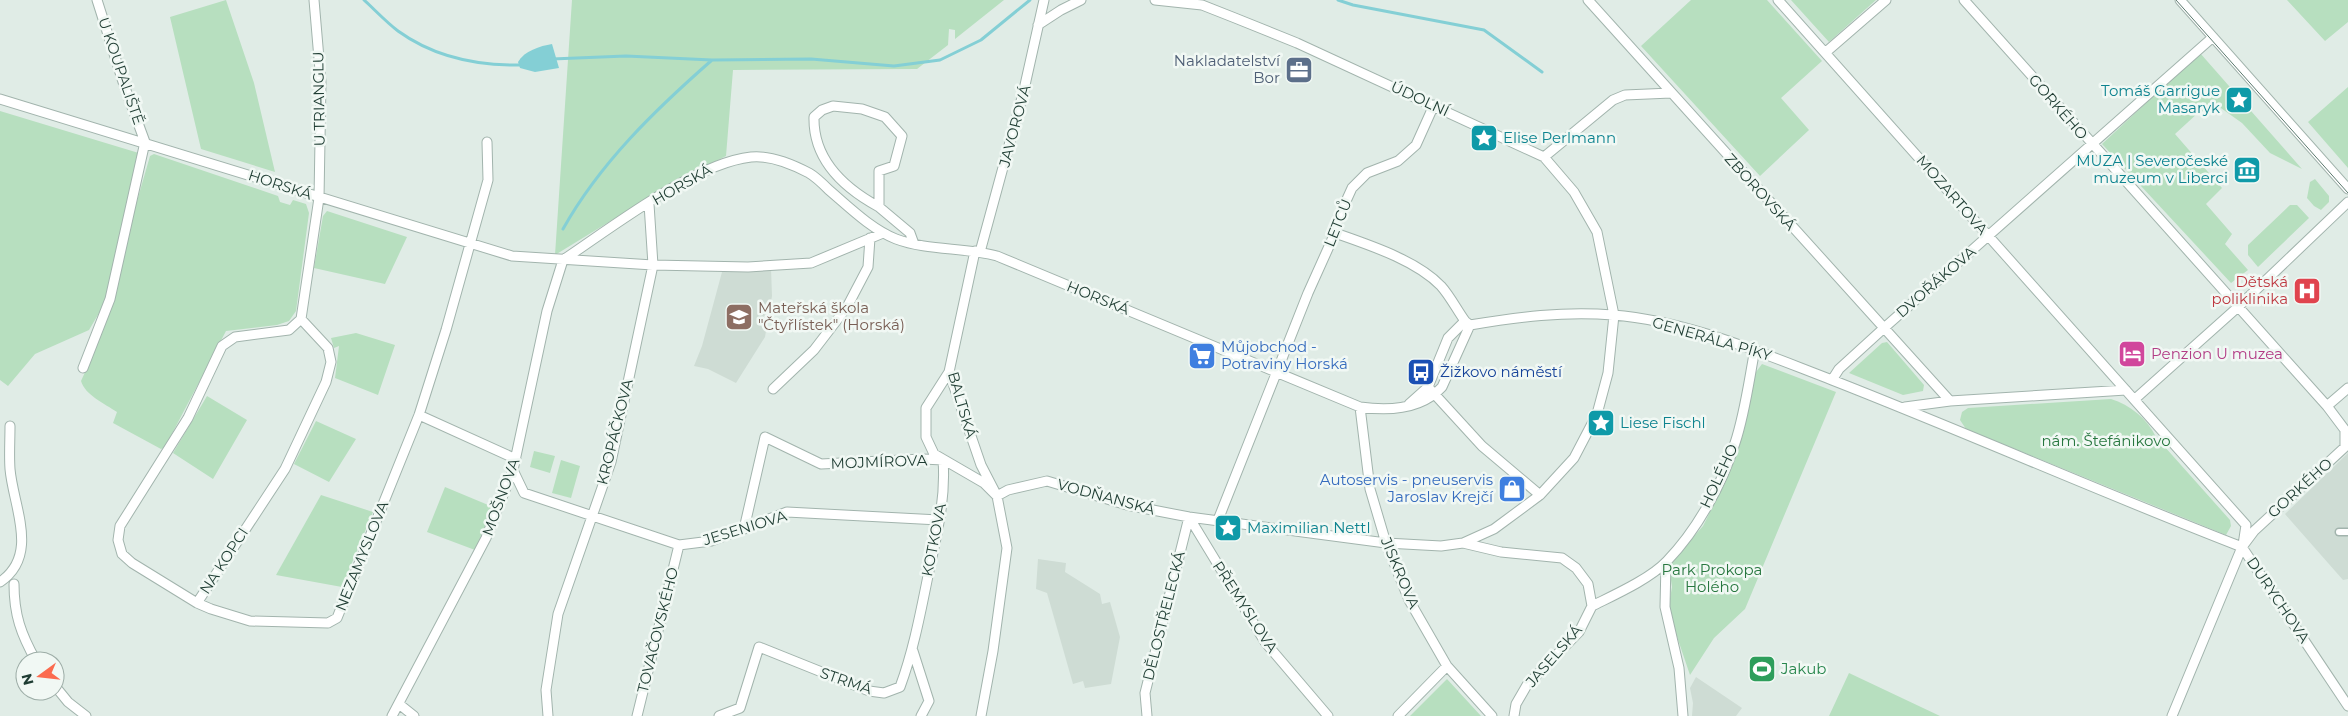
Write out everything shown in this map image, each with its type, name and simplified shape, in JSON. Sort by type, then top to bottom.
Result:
[{"type":"street","name":"U KOUPALIŠTĚ","points":[[97,0],[124,85],[146,142]]},
{"type":"street","name":"U TRIANGLU","points":[[314,0],[321,82],[319,198]]},
{"type":"street","name":"JAVOROVÁ","points":[[978,251],[1005,164],[1044,0]]},
{"type":"street","points":[[1038,25],[1081,0]]},
{"type":"street","name":"ÚDOLNÍ","points":[[1155,0],[1202,5],[1297,43],[1544,157]]},
{"type":"street","name":"ZBOROVSKÁ","points":[[1588,0],[1884,328]]},
{"type":"street","name":"MOZARTOVA","points":[[1778,0],[2126,390]]},
{"type":"street","points":[[1826,52],[1886,0]]},
{"type":"street","name":"GORKÉHO","points":[[1964,0],[2091,145],[2328,406],[2344,430],[2345,447],[2254,531],[2242,547]]},
{"type":"street","points":[[2180,0],[2348,189]]},
{"type":"street","name":"DVOŘÁKOVA","points":[[1884,328],[2213,37]]},
{"type":"street","points":[[1463,543],[1494,529],[1540,495],[1574,458],[1597,414],[1608,373],[1614,315],[1597,232],[1574,192],[1544,157],[1613,100],[1625,96],[1671,93]]},
{"type":"street","name":"HORSKÁ","points":[[0,99],[146,142],[319,198],[512,256],[653,265],[748,267],[811,263],[883,233]]},
{"type":"street","name":"LETCŮ","points":[[1218,520],[1276,371],[1308,292],[1335,233],[1337,221],[1352,188],[1367,173],[1398,161],[1416,145],[1434,105]]},
{"type":"street","points":[[878,207],[879,171],[894,166],[902,136],[885,117],[862,108],[833,106],[822,110],[814,117],[814,125],[823,160],[858,196],[878,207],[910,233],[914,244]]},
{"type":"street","points":[[82,368],[110,299],[146,142]]},
{"type":"street","name":"NEZAMYSLOVA","points":[[197,603],[250,621],[328,623],[337,618],[419,415],[471,245],[488,180],[487,142]]},
{"type":"street","name":"HORSKÁ","points":[[563,260],[649,204],[706,170],[727,161],[753,157],[770,158],[810,174],[883,233],[914,244],[978,251],[997,256],[1360,407],[1384,410],[1424,401],[1436,394]]},
{"type":"street","points":[[301,319],[319,198]]},
{"type":"street","points":[[2135,399],[2238,307],[2348,202]]},
{"type":"street","name":"KROPÁČKOVA","points":[[548,716],[546,690],[558,614],[611,462],[653,265],[649,204]]},
{"type":"street","points":[[1335,233],[1367,244],[1426,272],[1442,287],[1467,323]]},
{"type":"street","points":[[773,389],[814,350],[847,307],[868,267],[870,238]]},
{"type":"street","name":"BALTSKÁ","points":[[978,251],[949,372],[978,457],[997,496],[1007,548],[993,651],[981,716]]},
{"type":"street","name":"MOŠNOVA","points":[[392,716],[486,538],[513,470],[547,311],[563,260]]},
{"type":"street","name":"GENERÁLA PÍKY","points":[[1467,323],[1535,315],[1614,315],[1668,323],[1755,349],[1832,380]]},
{"type":"street","name":"NA KOPCI","points":[[301,319],[328,348],[331,362],[326,382],[285,469],[197,603],[132,563],[122,554],[118,540],[120,526],[188,418],[222,346],[235,337],[289,330],[301,319]]},
{"type":"street","points":[[1407,406],[1428,387],[1448,338],[1467,323]]},
{"type":"street","points":[[1436,394],[1442,388],[1467,323]]},
{"type":"street","points":[[1904,408],[1950,400],[2126,390],[2246,525],[2242,547],[1832,380],[1839,369],[1884,328],[1950,400]]},
{"type":"street","name":"HOLÉHO","points":[[1592,606],[1631,586],[1666,562],[1695,526],[1721,479],[1736,443],[1755,349]]},
{"type":"street","points":[[949,372],[926,408],[926,437],[934,454],[984,483],[997,496]]},
{"type":"street","points":[[1428,387],[1482,446],[1540,495]]},
{"type":"street","points":[[2328,406],[2348,388]]},
{"type":"street","name":"JISKROVA","points":[[1360,407],[1370,488],[1386,543],[1409,600],[1447,666],[1492,716]]},
{"type":"street","points":[[419,415],[516,459]]},
{"type":"street","points":[[0,582],[13,569],[20,555],[23,537],[10,469],[10,426]]},
{"type":"street","name":"MOJMÍROVA","points":[[744,529],[764,437],[821,464],[923,459],[943,460]]},
{"type":"street","name":"KOTKOVA","points":[[921,716],[929,701],[913,651],[945,482],[943,460]]},
{"type":"street","name":"JESENIOVA","points":[[513,470],[524,493],[679,545],[711,541],[787,512],[939,520]]},
{"type":"street","name":"VODŇANSKÁ","points":[[997,496],[1008,490],[1047,481],[1127,505],[1188,517],[1386,543],[1441,546],[1463,543]]},
{"type":"street","name":"DĚLOSTŘELECKÁ","points":[[1147,716],[1146,693],[1188,517]]},
{"type":"street","name":"PŘEMYSLOVA","points":[[1188,517],[1265,642],[1328,716]]},
{"type":"street","points":[[2339,532],[2348,532]]},
{"type":"street","points":[[1463,543],[1501,552],[1562,558],[1576,568],[1588,584],[1592,606]]},
{"type":"street","name":"TOVAČOVSKÉHO","points":[[637,716],[679,545]]},
{"type":"street","name":"DURYCHOVA","points":[[2242,547],[2348,706]]},
{"type":"street","name":"DURYCHOVA","points":[[2172,716],[2242,547]]},
{"type":"street","points":[[1666,562],[1665,606],[1678,668],[1682,716]]},
{"type":"street","points":[[14,584],[14,605],[22,635],[31,651]]},
{"type":"street","name":"JASELSKÁ","points":[[1514,716],[1516,704],[1527,685],[1579,632],[1592,606]]},
{"type":"street","name":"STRMÁ","points":[[719,716],[740,708],[759,647],[869,691],[884,693],[900,686],[913,651]]},
{"type":"street","points":[[1398,716],[1447,666]]},
{"type":"street","points":[[65,698],[86,716]]},
{"type":"street","points":[[399,704],[414,716]]},
{"type":"shaded area","name":"Mateřská škola \"Čtyřlístek\" (Horská)","points":[[771,268],[772,296],[765,337],[736,383],[708,369],[694,366],[702,346],[722,272]]},
{"type":"shaded area","points":[[2348,453],[2348,579],[2343,580],[2285,514]]},
{"type":"shaded area","points":[[1038,559],[1066,563],[1065,572],[1100,594],[1102,604],[1110,602],[1120,637],[1111,684],[1085,688],[1083,681],[1073,684],[1047,593],[1036,589]]},
{"type":"shaded area","points":[[1696,677],[1742,708],[1736,716],[1692,716],[1693,703],[1690,688]]},
{"type":"green space","points":[[226,0],[254,83],[275,172],[201,149],[170,17]]},
{"type":"green space","points":[[572,0],[1004,0],[955,39],[955,30],[949,29],[948,45],[917,69],[733,70],[726,156],[671,184],[555,255]]},
{"type":"green space","points":[[1691,0],[1767,0],[1822,61],[1781,98],[1809,130],[1760,176],[1641,46]]},
{"type":"green space","points":[[1791,0],[1876,0],[1829,42]]},
{"type":"green space","points":[[2287,0],[2348,0],[2348,22],[2325,41]]},
{"type":"green space","points":[[2200,53],[2302,169],[2270,153],[2242,123],[2218,106],[2199,112],[2175,134],[2222,188],[2206,204],[2232,234],[2225,244],[2248,270],[2231,283],[2102,144]]},
{"type":"green space","points":[[2348,87],[2348,168],[2308,122]]},
{"type":"green space","points":[[0,111],[142,154],[105,303],[89,330],[35,354],[8,386],[0,380]]},
{"type":"green space","points":[[154,154],[278,196],[280,202],[290,205],[293,200],[306,204],[309,213],[296,311],[289,321],[277,325],[226,331],[165,447],[161,449],[113,423],[117,412],[91,395],[81,381],[92,357],[150,156]]},
{"type":"green space","points":[[2315,179],[2329,196],[2329,202],[2321,210],[2314,206],[2307,198],[2310,182]]},
{"type":"green space","points":[[2290,205],[2297,205],[2309,218],[2258,267],[2248,255],[2248,245]]},
{"type":"green space","points":[[327,211],[407,237],[385,284],[314,268],[323,216]]},
{"type":"green space","points":[[356,333],[395,345],[378,395],[335,378],[339,346],[334,348],[331,338]]},
{"type":"green space","points":[[1887,342],[1924,385],[1923,391],[1903,395],[1849,373],[1882,343]]},
{"type":"green space","name":"Park Prokopa Holého","points":[[1762,364],[1836,392],[1745,609],[1714,638],[1690,675],[1668,610],[1672,587],[1669,567],[1703,526],[1709,514],[1739,443],[1756,372]]},
{"type":"green space","points":[[207,396],[247,420],[213,479],[173,453]]},
{"type":"green space","name":"nám. Štefánikovo","points":[[2111,399],[2125,405],[2143,418],[2156,437],[2230,520],[2231,526],[2226,535],[1966,429],[1960,420],[1962,412],[1968,408]]},
{"type":"green space","points":[[316,421],[356,439],[329,482],[294,464]]},
{"type":"green space","points":[[534,451],[555,456],[550,473],[530,467]]},
{"type":"green space","points":[[561,460],[580,466],[571,498],[552,493]]},
{"type":"green space","points":[[445,487],[493,507],[475,550],[427,532]]},
{"type":"green space","points":[[321,495],[373,512],[342,587],[276,575]]},
{"type":"green space","points":[[1849,673],[1940,716],[1829,716]]},
{"type":"green space","points":[[1447,679],[1481,716],[1410,716]]},
{"type":"water","points":[[552,44],[559,68],[535,72],[520,68],[518,62],[528,52]]},
{"type":"waterway","points":[[364,0],[398,31],[426,47],[473,62],[522,65]]},
{"type":"waterway","points":[[552,59],[626,56],[712,60],[811,59],[894,66],[940,60],[981,40],[1030,0]]},
{"type":"waterway","points":[[1338,0],[1353,5],[1484,30],[1542,72]]},
{"type":"waterway","points":[[563,229],[594,182],[630,138],[712,60]]},
{"type":"tram line","points":[[2176,0],[2348,193]]},
{"type":"place","name":"Nakladatelství Bor","points":[[1299,70]]},
{"type":"place","name":"Tomáš Garrigue Masaryk","points":[[2239,100]]},
{"type":"place","name":"Elise Perlmann","points":[[1484,138]]},
{"type":"place","name":"MUZA | Severočeské muzeum v Liberci","points":[[2247,170]]},
{"type":"place","name":"Dětská poliklinika","points":[[2307,291]]},
{"type":"place","name":"Mateřská škola \"Čtyřlístek\" (Horská)","points":[[739,317]]},
{"type":"place","name":"Penzion U muzea","points":[[2132,354]]},
{"type":"place","name":"Můjobchod - Potraviny Horská","points":[[1202,356]]},
{"type":"place","name":"Žižkovo náměstí","points":[[1421,372]]},
{"type":"place","name":"Liese Fischl","points":[[1601,423]]},
{"type":"place","name":"Autoservis - pneuservis Jaroslav Krejčí","points":[[1512,489]]},
{"type":"place","name":"Maximilian Nettl","points":[[1228,528]]},
{"type":"place","name":"Jakub","points":[[1762,669]]}]
